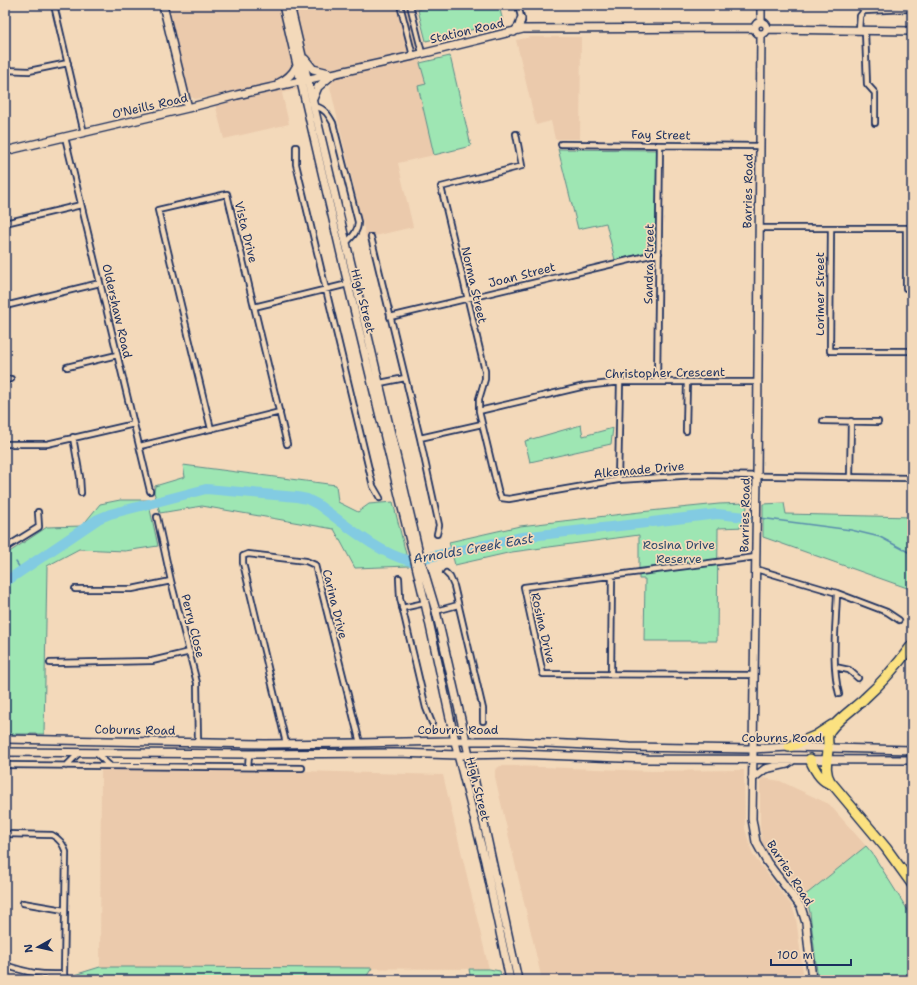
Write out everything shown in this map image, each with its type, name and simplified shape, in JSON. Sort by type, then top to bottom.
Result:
[{"type":"highway","points":[[789,747],[815,736],[843,717],[874,690],[912,645]]},
{"type":"highway","points":[[843,717],[830,732],[828,739],[827,774],[832,784],[886,848],[912,884]]},
{"type":"highway","points":[[810,759],[819,776],[825,782],[832,784]]},
{"type":"street","points":[[54,5],[84,133]]},
{"type":"street","points":[[162,5],[188,108]]},
{"type":"street","name":"High Street","points":[[282,5],[418,562],[427,613],[458,755],[485,862],[510,980]]},
{"type":"street","name":"High Street","points":[[290,5],[347,242],[351,284]]},
{"type":"street","points":[[400,5],[413,56]]},
{"type":"street","points":[[410,5],[422,53]]},
{"type":"street","points":[[518,5],[523,29]]},
{"type":"street","points":[[761,5],[761,22]]},
{"type":"street","points":[[875,123],[875,92],[867,84],[860,16],[864,11],[908,9],[908,5]]},
{"type":"street","points":[[514,32],[519,26],[521,19]]},
{"type":"street","points":[[761,22],[756,24],[754,28],[756,33],[761,35],[765,33],[767,29]]},
{"type":"street","points":[[761,22],[765,24],[767,29]]},
{"type":"street","name":"Station Road","points":[[300,81],[413,56],[523,29],[754,28]]},
{"type":"street","points":[[767,29],[912,31]]},
{"type":"street","name":"Barries Road","points":[[761,35],[752,819],[756,842],[767,862],[801,907],[806,924],[812,980]]},
{"type":"street","points":[[302,54],[313,69],[333,74]]},
{"type":"street","points":[[5,70],[29,71],[68,63]]},
{"type":"street","points":[[270,88],[286,80],[293,73],[296,67]]},
{"type":"street","points":[[333,74],[320,84],[314,102],[328,113],[333,123],[358,222],[358,228],[347,242]]},
{"type":"street","name":"O'Neills Road","points":[[5,151],[300,81]]},
{"type":"street","name":"Norma Street","points":[[501,498],[479,411],[479,399],[485,379],[485,371],[441,187],[522,166],[516,134]]},
{"type":"street","name":"Oldershaw Road","points":[[65,137],[150,491]]},
{"type":"street","name":"Fay Street","points":[[561,144],[760,146]]},
{"type":"street","name":"Sandra Street","points":[[658,382],[660,146]]},
{"type":"street","points":[[296,147],[296,164],[325,290],[373,486],[380,498]]},
{"type":"street","name":"Vista Drive","points":[[212,429],[158,210],[227,194],[287,444]]},
{"type":"street","points":[[5,224],[82,205]]},
{"type":"street","points":[[759,228],[912,228]]},
{"type":"street","name":"Lorimer Street","points":[[831,228],[830,351],[912,351]]},
{"type":"street","points":[[906,228],[906,288]]},
{"type":"street","name":"High Street","points":[[371,237],[420,438],[438,525],[437,534]]},
{"type":"street","name":"Joan Street","points":[[390,317],[659,252]]},
{"type":"street","points":[[5,306],[100,283]]},
{"type":"street","points":[[254,307],[351,284]]},
{"type":"street","points":[[67,367],[117,355]]},
{"type":"street","points":[[376,385],[405,378]]},
{"type":"street","points":[[5,380],[12,379]]},
{"type":"street","points":[[618,480],[620,382]]},
{"type":"street","name":"Christopher Crescent","points":[[479,411],[585,386],[620,382],[757,382]]},
{"type":"street","points":[[686,431],[687,382]]},
{"type":"street","points":[[140,446],[280,412]]},
{"type":"street","points":[[823,421],[878,422]]},
{"type":"street","points":[[850,478],[851,421]]},
{"type":"street","points":[[5,444],[47,444],[72,437],[134,424]]},
{"type":"street","points":[[420,438],[482,424]]},
{"type":"street","points":[[72,437],[80,477],[81,493]]},
{"type":"street","name":"Alkemade Drive","points":[[501,498],[509,499],[618,480],[696,475],[909,478]]},
{"type":"street","points":[[5,548],[39,527],[38,512]]},
{"type":"street","name":"Perry Close","points":[[158,517],[198,691],[198,742]]},
{"type":"street","name":"Carina Drive","points":[[286,743],[243,563],[243,556],[248,554],[306,561],[315,565],[360,743]]},
{"type":"street","name":"Rosina Drive","points":[[754,675],[611,673],[543,674],[524,587],[756,557]]},
{"type":"street","name":"High Street","points":[[418,562],[436,611],[502,900],[518,980]]},
{"type":"street","points":[[756,569],[837,593],[887,612],[899,620]]},
{"type":"street","points":[[446,573],[452,581],[484,709],[483,721]]},
{"type":"street","points":[[611,673],[612,576]]},
{"type":"street","points":[[399,578],[398,587],[402,608],[426,708],[432,723]]},
{"type":"street","points":[[75,589],[132,589],[172,580]]},
{"type":"street","points":[[837,593],[835,667],[836,683],[839,694]]},
{"type":"street","points":[[402,608],[433,600]]},
{"type":"street","points":[[427,613],[458,605]]},
{"type":"street","points":[[50,663],[152,661],[190,652]]},
{"type":"street","points":[[835,667],[849,670],[858,678]]},
{"type":"street","name":"Coburns Road","points":[[5,739],[286,743],[466,741],[646,747],[752,749],[789,747],[912,750]]},
{"type":"street","points":[[27,739],[27,752]]},
{"type":"street","points":[[197,754],[198,742]]},
{"type":"street","points":[[644,759],[646,747]]},
{"type":"street","name":"Coburns Road","points":[[5,752],[197,754],[397,753],[458,755],[533,754],[644,759],[912,760]]},
{"type":"street","points":[[66,766],[80,753]]},
{"type":"street","name":"Coburns Road","points":[[96,753],[110,766]]},
{"type":"street","points":[[248,767],[249,754]]},
{"type":"street","points":[[752,779],[770,766],[787,764],[795,759]]},
{"type":"street","points":[[5,765],[302,768]]},
{"type":"street","points":[[5,834],[47,835],[58,838],[66,852],[64,910],[64,974],[66,980]]},
{"type":"street","points":[[23,903],[64,910]]},
{"type":"street","points":[[5,965],[24,971],[45,975],[64,974]]},
{"type":"shaded area","points":[[165,5],[406,5],[426,85],[418,87],[434,155],[398,163],[413,227],[366,238],[330,87],[332,84],[320,84],[282,93],[289,124],[224,139],[213,96],[195,99],[190,96],[182,74]]},
{"type":"shaded area","points":[[531,37],[581,37],[580,139],[555,139],[551,121],[536,125],[516,40]]},
{"type":"shaded area","points":[[500,766],[651,771],[744,770],[745,829],[753,855],[792,906],[796,918],[804,980],[542,980],[495,777],[495,770]]},
{"type":"shaded area","points":[[101,768],[192,768],[443,775],[489,969],[100,967]]},
{"type":"shaded area","points":[[763,778],[780,781],[829,804],[866,846],[803,897],[768,853],[762,842],[760,828],[760,781]]},
{"type":"green space","points":[[438,5],[499,5],[503,22],[426,41],[418,10]]},
{"type":"green space","points":[[450,56],[471,146],[434,155],[418,86],[426,84],[420,63]]},
{"type":"green space","points":[[558,149],[657,150],[655,250],[615,260],[606,223],[578,229]]},
{"type":"green space","points":[[581,425],[583,436],[613,428],[611,444],[530,462],[525,441]]},
{"type":"green space","points":[[183,465],[336,485],[338,502],[358,512],[369,504],[393,502],[409,566],[355,568],[334,529],[202,506],[160,513],[154,492],[155,486],[185,477]]},
{"type":"green space","points":[[120,500],[148,500],[158,546],[125,551],[79,549],[47,566],[44,734],[5,734],[5,555],[47,527],[82,526],[100,504]]},
{"type":"green space","name":"Rosina Drive Reserve","points":[[747,503],[746,527],[718,528],[717,641],[644,641],[645,579],[639,579],[639,535],[512,552],[455,565],[449,542],[520,526],[640,512],[719,504]]},
{"type":"green space","points":[[784,503],[786,514],[912,517],[912,587],[910,589],[763,537],[763,504]]},
{"type":"green space","points":[[866,846],[872,853],[912,917],[912,980],[818,980],[810,913],[808,904],[803,897]]},
{"type":"green space","points":[[100,967],[372,968],[364,980],[75,980],[74,975]]},
{"type":"green space","points":[[469,969],[489,969],[500,971],[502,980],[471,980]]},
{"type":"waterway","name":"Arnolds Creek East","points":[[5,582],[98,519],[110,514],[206,489],[307,499],[317,504],[373,544],[397,557],[410,561],[522,537],[646,523]]},
{"type":"waterway","name":"Arnolds Creek East","points":[[652,522],[717,514],[746,517]]},
{"type":"waterway","name":"Arnolds Creek East","points":[[746,517],[751,517]]},
{"type":"waterway","name":"Arnolds Creek East","points":[[760,518],[851,530],[880,537],[912,554]]},
{"type":"waterway","points":[[16,562],[22,571]]}]
